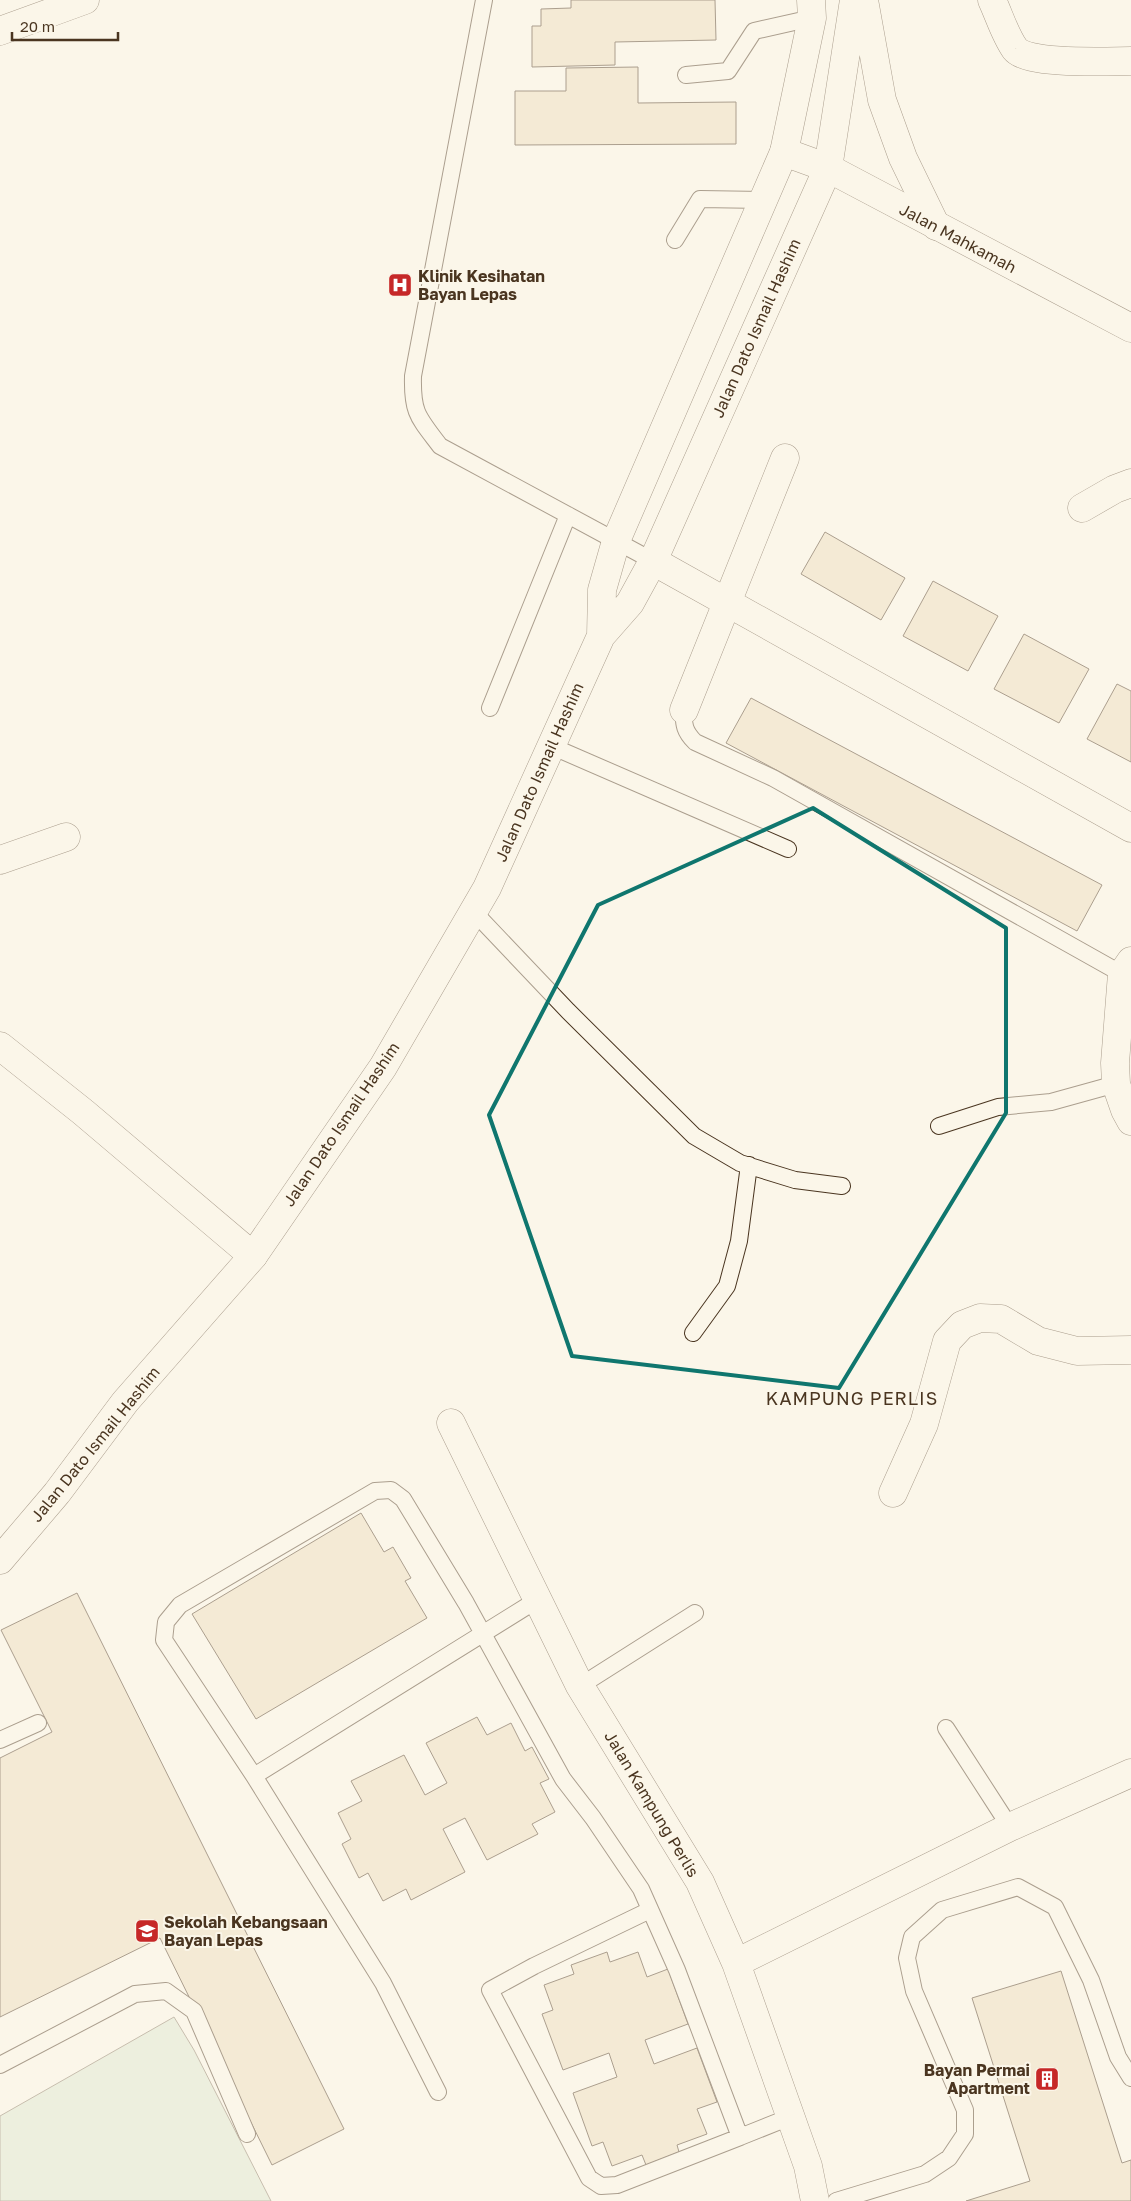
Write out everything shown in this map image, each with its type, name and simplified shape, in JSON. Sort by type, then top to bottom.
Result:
[{"type":"street","points":[[0,31],[85,0]]},
{"type":"street","name":"Jalan Dato Ismail Hashim","points":[[0,1560],[57,1493],[125,1402],[253,1256],[382,1067],[487,888],[601,636],[630,603],[653,561],[828,168],[854,0]]},
{"type":"street","points":[[864,0],[882,100],[903,158],[936,226]]},
{"type":"street","points":[[992,0],[1015,50],[1030,57],[1053,60],[1131,61]]},
{"type":"street","name":"Jalan Dato Ismail Hashim","points":[[601,636],[602,590],[616,541],[784,152],[812,9]]},
{"type":"street","name":"Jalan Mahkamah","points":[[784,152],[828,168],[1131,328]]},
{"type":"street","points":[[684,710],[785,458]]},
{"type":"street","points":[[1082,508],[1131,482]]},
{"type":"street","points":[[653,561],[1131,828]]},
{"type":"street","points":[[0,860],[66,837]]},
{"type":"street","points":[[1127,967],[1116,1043],[1116,1084],[1131,1121]]},
{"type":"street","points":[[0,1046],[83,1112],[253,1256]]},
{"type":"street","points":[[893,1493],[924,1424],[947,1341],[962,1325],[980,1318],[1001,1319],[1038,1340],[1077,1351],[1131,1350]]},
{"type":"street","name":"Jalan Kampung Perlis","points":[[451,1423],[580,1686],[700,1882],[736,1963],[808,2166],[815,2201]]},
{"type":"street","points":[[736,1963],[1010,1827],[1131,1773]]},
{"type":"lane","points":[[484,0],[413,376],[413,400],[420,420],[440,446],[653,561]]},
{"type":"lane","points":[[686,75],[728,71],[754,31],[812,9]]},
{"type":"lane","points":[[675,240],[700,199],[763,200]]},
{"type":"lane","points":[[490,708],[568,515]]},
{"type":"lane","points":[[684,710],[683,722],[686,733],[695,742],[773,778],[1127,967]]},
{"type":"lane","points":[[551,746],[788,849]]},
{"type":"lane","points":[[473,911],[568,1011],[694,1136],[740,1163],[795,1180],[842,1186]]},
{"type":"lane","points":[[939,1126],[998,1107],[1051,1102],[1116,1084]]},
{"type":"lane","points":[[693,1334],[727,1286],[738,1241],[748,1165]]},
{"type":"lane","points":[[438,2092],[383,1983],[254,1776],[164,1640],[166,1622],[180,1605],[375,1491],[391,1490],[403,1499],[466,1603],[563,1779],[593,1818],[635,1881],[677,1970],[740,2138]]},
{"type":"lane","points":[[254,1776],[537,1600]]},
{"type":"lane","points":[[580,1686],[695,1613]]},
{"type":"lane","points":[[0,1740],[38,1723]]},
{"type":"lane","points":[[946,1728],[1010,1827]]},
{"type":"lane","points":[[836,2201],[925,2174],[949,2158],[965,2134],[965,2110],[914,1991],[907,1958],[912,1937],[942,1910],[1018,1887],[1055,1907],[1091,1980],[1118,2057],[1131,2078]]},
{"type":"lane","points":[[650,1910],[534,1966],[490,1990],[588,2178],[601,2186],[618,2185],[790,2117]]},
{"type":"lane","points":[[0,2065],[134,1994],[166,1991],[194,2011],[247,2134]]},
{"type":"highlighted area","points":[[813,808],[1006,928],[1006,1113],[839,1388],[572,1356],[489,1115],[598,905]]},
{"type":"green space","points":[[174,2017],[194,2050],[271,2201],[0,2201],[0,2116]]},
{"type":"building","points":[[571,0],[715,0],[716,40],[615,42],[615,65],[532,67],[532,26],[541,26],[541,9],[571,8]]},
{"type":"building","points":[[638,67],[638,103],[736,102],[736,144],[515,145],[515,91],[566,91],[566,68]]},
{"type":"building","points":[[825,532],[905,578],[881,620],[801,574]]},
{"type":"building","points":[[933,581],[998,616],[968,671],[903,636]]},
{"type":"building","points":[[1024,634],[1089,669],[1059,723],[994,689]]},
{"type":"building","points":[[1117,684],[1131,691],[1131,762],[1087,739]]},
{"type":"building","points":[[751,698],[1102,885],[1077,931],[726,743]]},
{"type":"building","points":[[361,1513],[384,1552],[393,1547],[411,1578],[405,1581],[427,1618],[256,1719],[192,1614]]},
{"type":"building","points":[[77,1593],[344,2129],[272,2165],[160,1938],[0,2017],[0,1758],[52,1732],[1,1630]]},
{"type":"building","points":[[477,1717],[487,1735],[511,1723],[525,1751],[532,1747],[549,1779],[540,1783],[555,1812],[532,1824],[538,1834],[487,1860],[465,1818],[443,1829],[465,1872],[411,1900],[406,1889],[383,1901],[368,1873],[359,1878],[342,1844],[351,1839],[338,1813],[362,1801],[351,1781],[404,1755],[425,1795],[447,1783],[426,1743]]},
{"type":"building","points":[[607,1952],[610,1962],[638,1952],[647,1977],[668,1969],[688,2024],[645,2040],[654,2064],[697,2048],[717,2102],[697,2109],[707,2134],[677,2145],[679,2152],[646,2165],[642,2155],[612,2166],[603,2142],[592,2146],[573,2093],[617,2077],[609,2053],[563,2070],[542,2014],[553,2010],[544,1985],[574,1974],[571,1965]]},
{"type":"building","name":"Bayan Permai Apartment","points":[[1061,1971],[1122,2163],[1131,2160],[1131,2201],[966,2201],[1030,2181],[972,1998]]},
{"type":"place","name":"Klinik Kesihatan Bayan Lepas","points":[[400,285]]},
{"type":"place","name":"Sekolah Kebangsaan Bayan Lepas","points":[[147,1931]]},
{"type":"place","name":"Bayan Permai Apartment","points":[[1047,2079]]},
{"type":"district","name":"KAMPUNG PERLIS","points":[[852,1398]]}]
